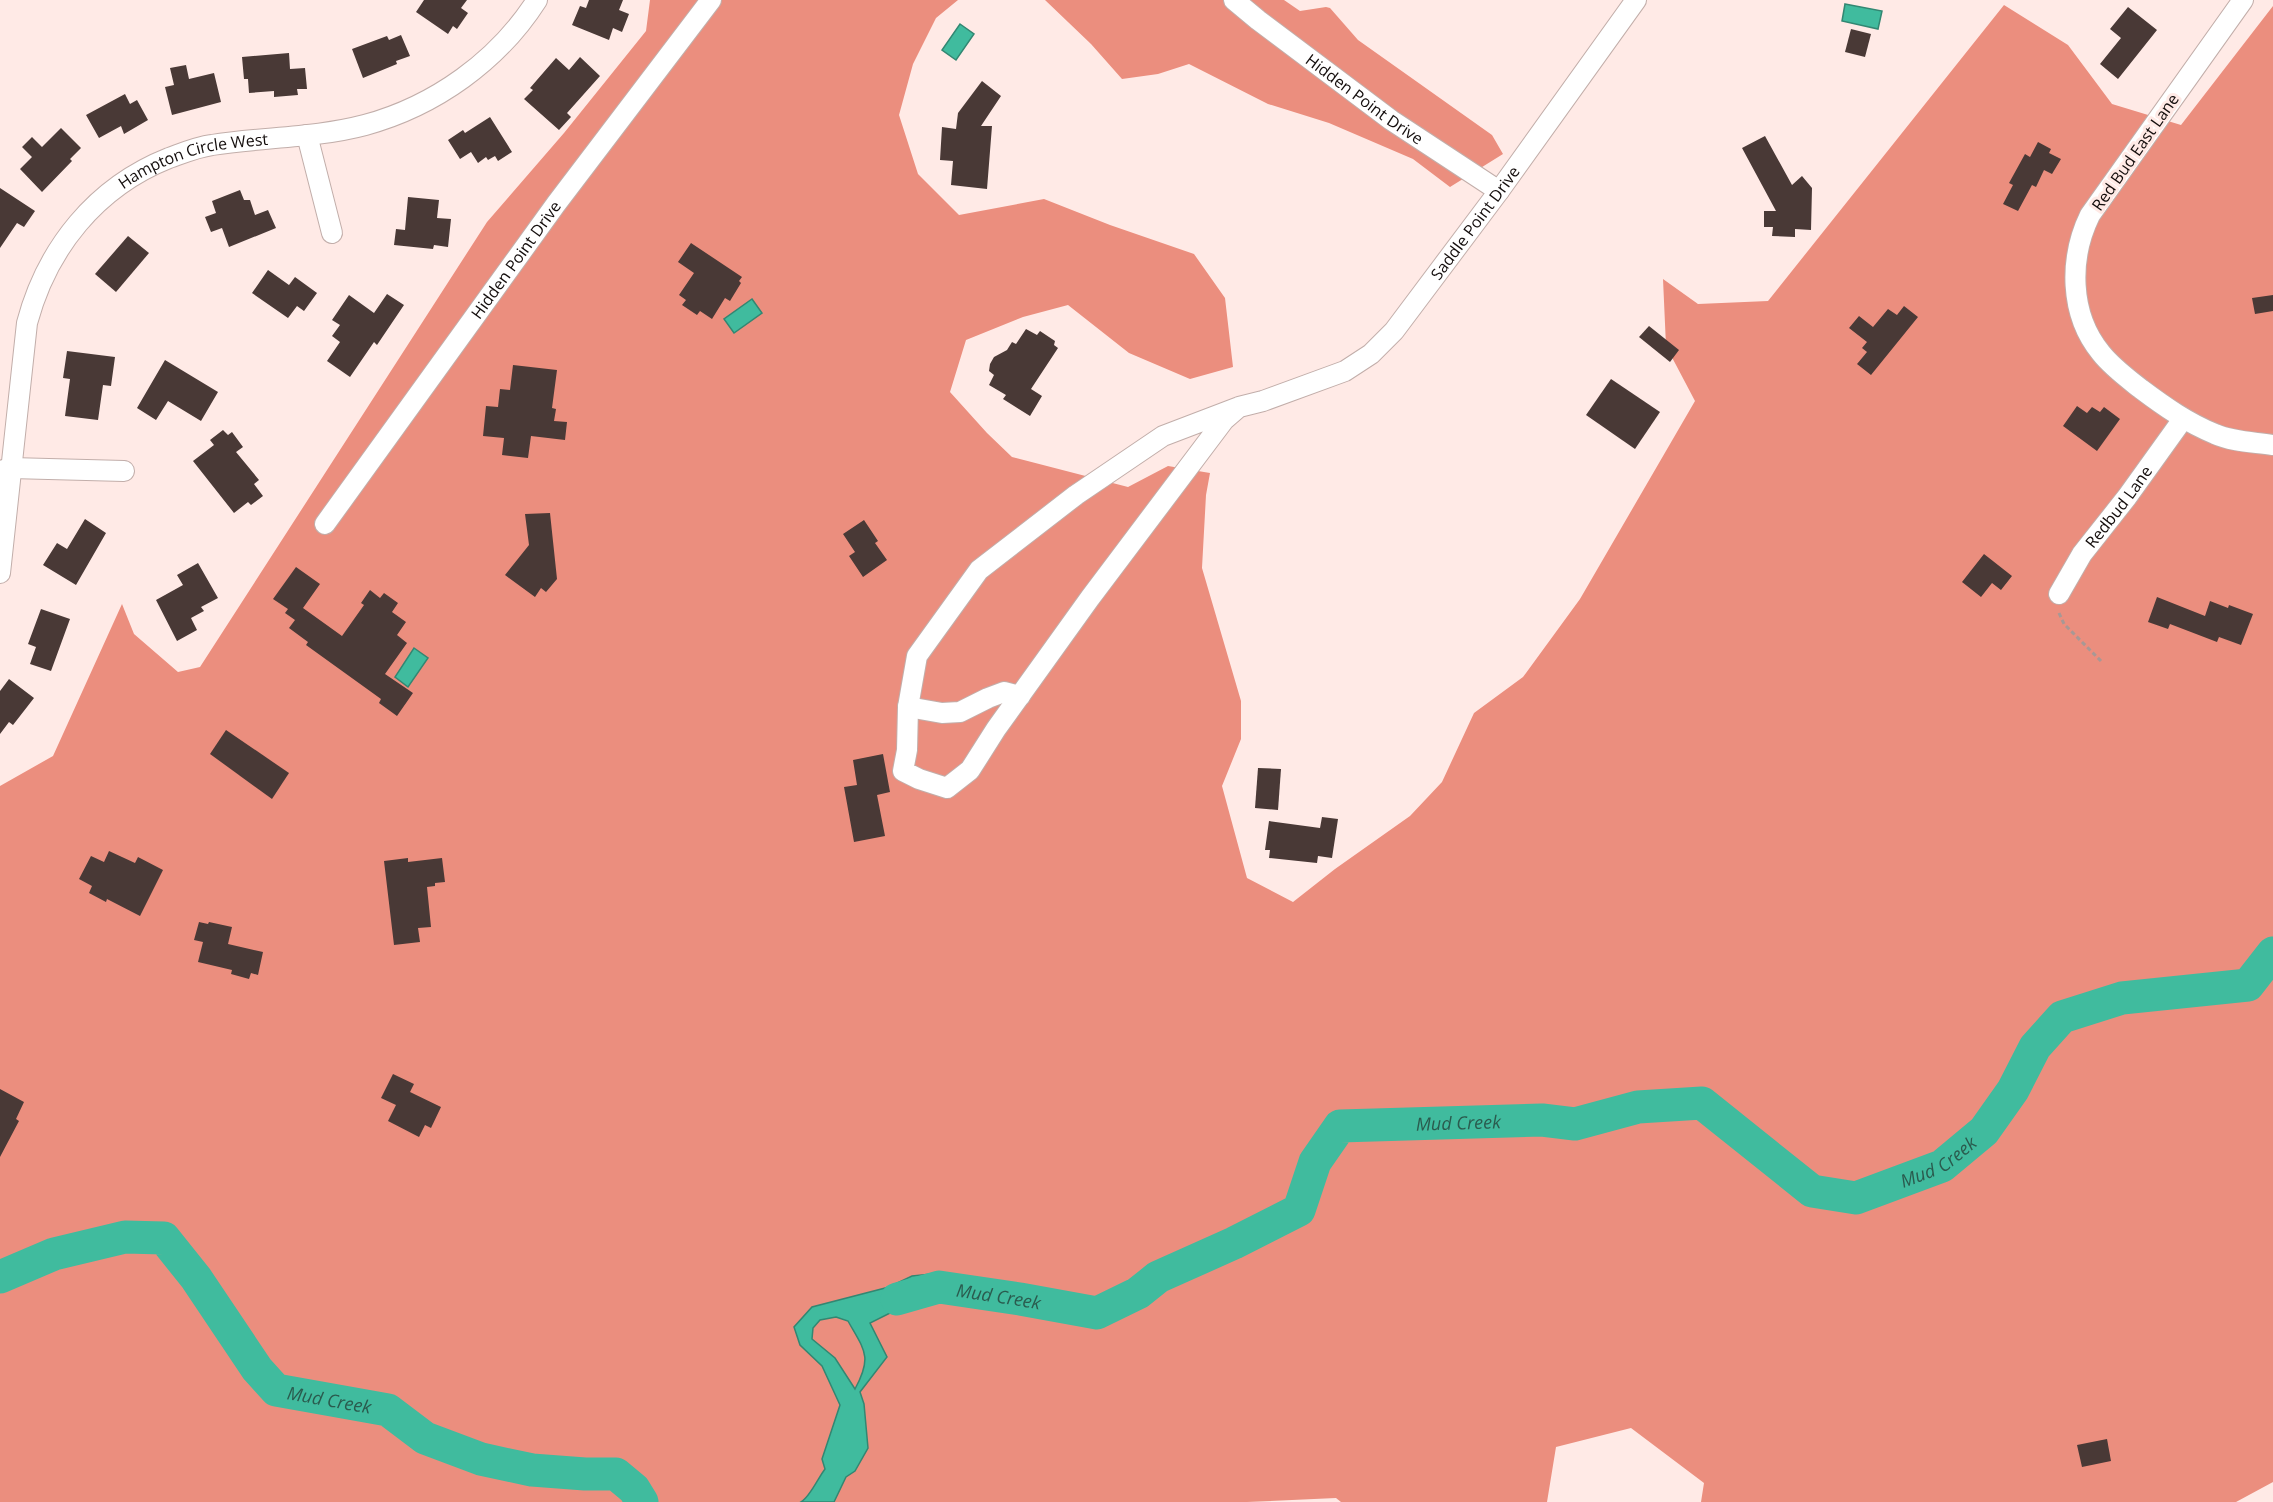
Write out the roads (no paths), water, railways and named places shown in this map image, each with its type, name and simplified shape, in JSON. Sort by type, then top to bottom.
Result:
[{"type":"street","name":"Hampton Circle West","points":[[0,573],[5,470],[25,330],[46,268],[81,219],[119,185],[179,154],[213,144],[346,129],[379,121],[419,105],[442,93],[477,68],[502,44],[537,0]]},
{"type":"street","name":"Hidden Point Drive","points":[[325,524],[556,204],[711,0]]},
{"type":"street","name":"Hidden Point Drive","points":[[1234,0],[1391,120],[1499,191]]},
{"type":"street","name":"Saddle Point Drive","points":[[1020,696],[969,771],[947,788],[903,771],[907,750],[908,707],[917,656],[979,570],[1076,495],[1162,436],[1345,371],[1376,349],[1394,331],[1499,191],[1636,0]]},
{"type":"street","name":"Red Bud East Lane","points":[[2243,0],[2094,208],[2080,239],[2075,264],[2076,290],[2080,315],[2091,338],[2100,352],[2118,371],[2183,419],[2224,437],[2273,445]]},
{"type":"street","points":[[307,135],[332,233]]},
{"type":"street","points":[[908,707],[942,713],[960,712],[1004,692],[1020,696],[1090,598],[1224,420],[1239,407]]},
{"type":"street","name":"Redbud Lane","points":[[2059,594],[2082,554],[2127,497],[2183,419]]},
{"type":"street","points":[[5,470],[124,471]]},
{"type":"waterway","name":"Mud Creek","points":[[897,1299],[939,1287],[1097,1313],[1138,1293],[1158,1277],[1234,1243],[1299,1210],[1315,1162],[1340,1126],[1542,1120],[1575,1124],[1638,1107],[1702,1103],[1812,1191],[1856,1198],[1942,1166],[1984,1131],[2013,1090],[2035,1047],[2062,1017],[2122,998],[2248,985],[2273,953]]},
{"type":"waterway","name":"Mud Creek","points":[[0,1277],[54,1254],[125,1237],[164,1238],[196,1278],[257,1369],[276,1390],[388,1410],[425,1438],[481,1459],[532,1470],[616,1474],[634,1489],[642,1502]]}]
